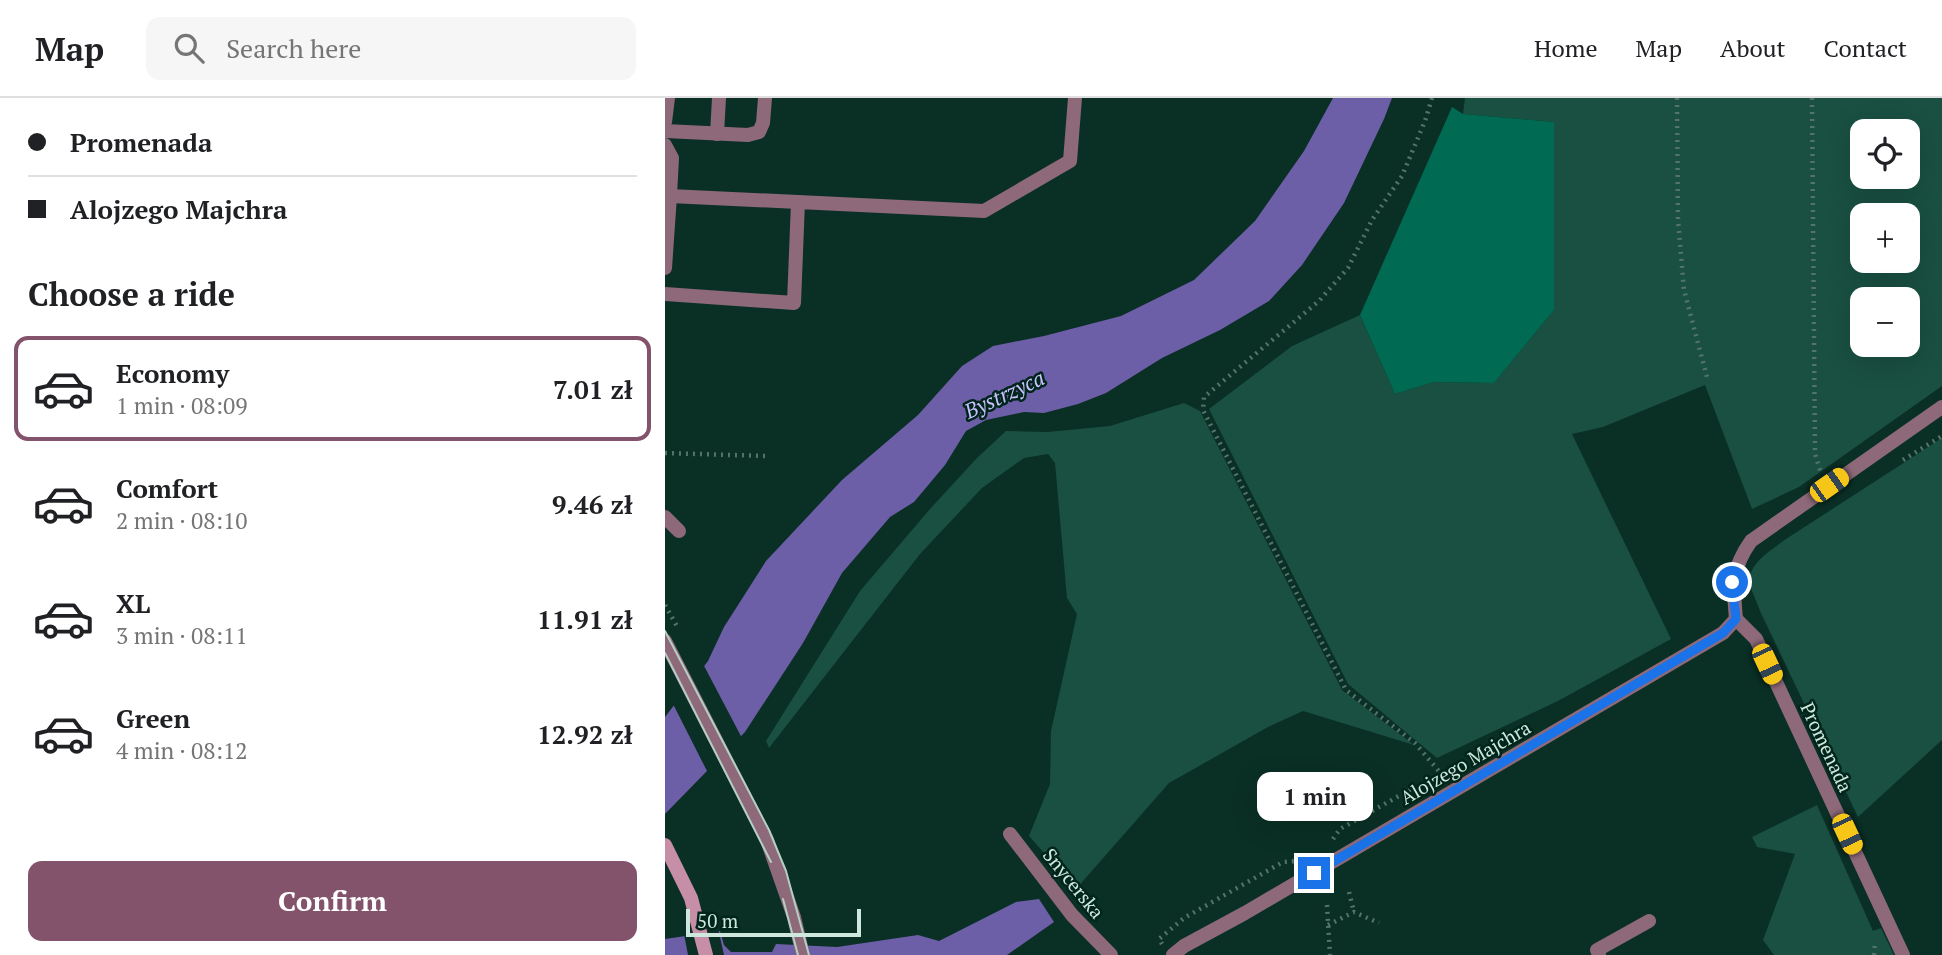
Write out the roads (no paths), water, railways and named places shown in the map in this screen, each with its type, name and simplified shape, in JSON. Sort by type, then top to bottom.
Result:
[{"type":"main road","points":[[665,845],[683,878],[698,920],[706,955]]},
{"type":"street","points":[[665,122],[668,98]]},
{"type":"street","points":[[717,134],[719,98]]},
{"type":"street","points":[[665,131],[748,135],[759,132],[763,123],[765,98]]},
{"type":"street","points":[[670,196],[984,211],[1070,161],[1075,98]]},
{"type":"street","points":[[665,145],[672,158],[665,268]]},
{"type":"street","points":[[665,294],[794,303],[798,202]]},
{"type":"street","points":[[1736,619],[1732,582],[1740,556],[1751,541],[1942,407]]},
{"type":"street","points":[[665,517],[679,531]]},
{"type":"street","name":"Alojzego Majchra","points":[[1174,955],[1184,946],[1431,805],[1723,633],[1736,619]]},
{"type":"street","name":"Promenada","points":[[1736,619],[1756,639],[1903,955]]},
{"type":"street","points":[[665,641],[753,810],[779,869],[803,955]]},
{"type":"street","name":"Snycerska","points":[[1010,834],[1072,915],[1111,955]]},
{"type":"street","points":[[1599,955],[1598,950],[1649,921]]},
{"type":"water","name":"Bystrzyca","points":[[1333,98],[1392,98],[1344,203],[1302,265],[1269,301],[1220,330],[1162,358],[1106,393],[1044,413],[1024,412],[986,420],[966,431],[945,465],[914,502],[890,517],[842,573],[803,643],[745,732],[665,814],[665,717],[708,661],[724,627],[766,561],[842,480],[918,415],[962,366],[993,346],[1121,316],[1194,280],[1255,221],[1304,151]]},
{"type":"water","points":[[1039,899],[1054,922],[1007,955],[665,955],[665,939],[720,931],[724,945],[731,952],[772,952],[776,944],[837,947],[918,935],[939,941],[1016,902]]},
{"type":"tram line","points":[[665,631],[769,830],[786,871],[809,955]]},
{"type":"tram line","points":[[665,653],[771,862]]},
{"type":"tram line","points":[[783,899],[798,955]]}]
